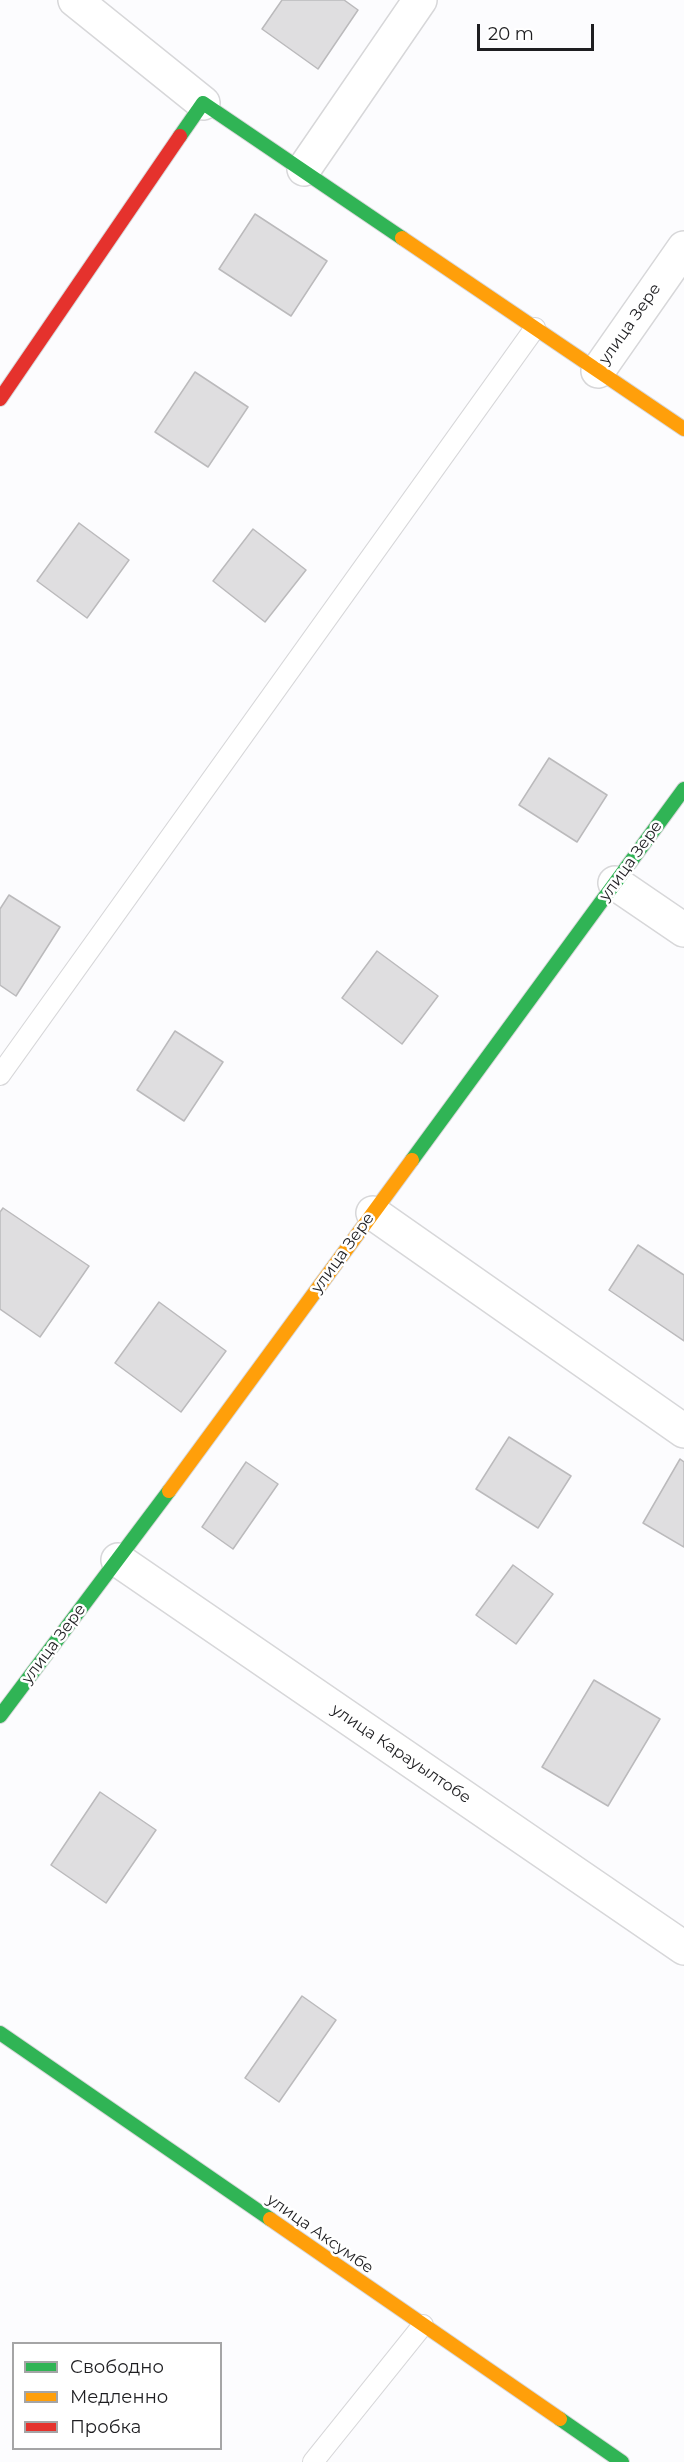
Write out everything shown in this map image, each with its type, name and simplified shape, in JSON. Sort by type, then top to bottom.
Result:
[{"type":"street","points":[[75,0],[203,103],[304,169],[684,429]]},
{"type":"street","points":[[304,169],[420,0]]},
{"type":"street","points":[[0,399],[203,103]]},
{"type":"street","name":"улица Зере","points":[[598,371],[684,248]]},
{"type":"street","name":"улица Зере","points":[[0,1716],[118,1560],[684,789]]},
{"type":"street","points":[[615,883],[684,930]]},
{"type":"street","points":[[373,1213],[684,1431]]},
{"type":"street","name":"улица Карауылтобе","points":[[118,1560],[684,1948]]},
{"type":"street","name":"улица Аксумбе","points":[[0,2033],[622,2462]]},
{"type":"lane","points":[[0,1076],[535,328]]},
{"type":"lane","points":[[313,2462],[423,2325]]},
{"type":"building","points":[[282,0],[344,0],[358,10],[318,69],[262,29]]},
{"type":"building","points":[[255,214],[327,261],[291,316],[219,269]]},
{"type":"building","points":[[195,372],[248,407],[208,467],[155,432]]},
{"type":"building","points":[[79,523],[129,560],[87,618],[37,581]]},
{"type":"building","points":[[253,529],[306,570],[265,622],[213,581]]},
{"type":"building","points":[[549,758],[607,795],[577,842],[519,805]]},
{"type":"building","points":[[9,895],[60,927],[16,996],[0,985],[0,909]]},
{"type":"building","points":[[377,951],[438,996],[402,1044],[342,998]]},
{"type":"building","points":[[175,1031],[223,1062],[184,1121],[137,1090]]},
{"type":"building","points":[[3,1208],[89,1266],[40,1337],[0,1309],[0,1212]]},
{"type":"building","points":[[638,1245],[684,1275],[684,1341],[609,1290]]},
{"type":"building","points":[[159,1302],[226,1351],[181,1412],[115,1363]]},
{"type":"building","points":[[509,1437],[571,1476],[538,1528],[476,1489]]},
{"type":"building","points":[[680,1459],[684,1462],[684,1547],[643,1523]]},
{"type":"building","points":[[246,1462],[278,1484],[233,1549],[202,1527]]},
{"type":"building","points":[[513,1565],[553,1594],[516,1644],[476,1615]]},
{"type":"building","points":[[594,1680],[660,1719],[608,1806],[542,1767]]},
{"type":"building","points":[[100,1792],[156,1830],[106,1903],[51,1865]]},
{"type":"building","points":[[302,1996],[336,2020],[279,2102],[245,2078]]},
{"type":"traffic: fast","points":[[180,136],[203,103],[402,238]]},
{"type":"traffic: fast","points":[[412,1160],[684,789]]},
{"type":"traffic: fast","points":[[0,1716],[169,1491]]},
{"type":"traffic: fast","points":[[0,2033],[270,2219]]},
{"type":"traffic: fast","points":[[560,2419],[622,2462]]},
{"type":"traffic: slow","points":[[402,238],[684,429]]},
{"type":"traffic: slow","points":[[169,1491],[412,1160]]},
{"type":"traffic: slow","points":[[270,2219],[560,2419]]},
{"type":"traffic: jam","points":[[0,399],[180,136]]}]
